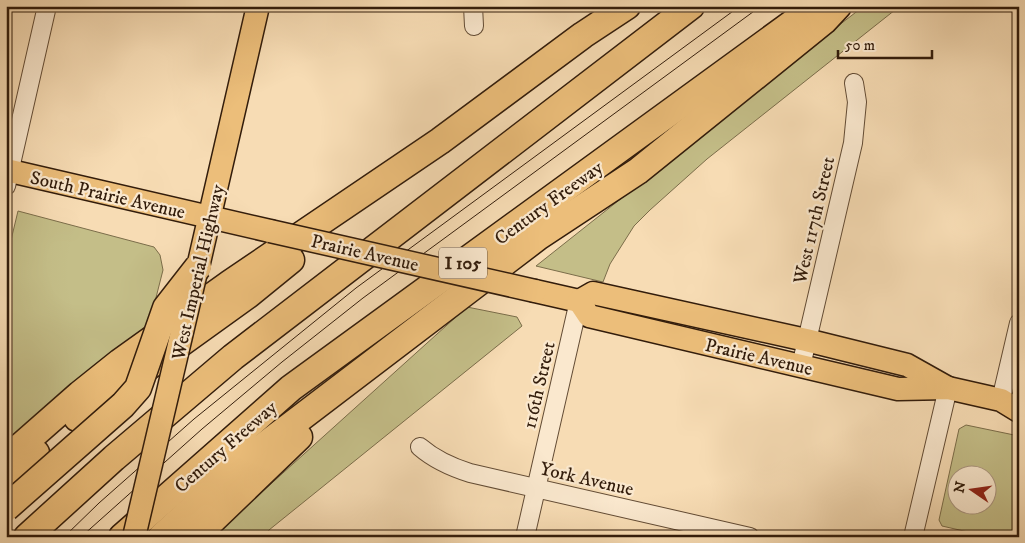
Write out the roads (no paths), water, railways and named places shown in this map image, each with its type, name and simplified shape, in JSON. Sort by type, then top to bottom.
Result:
[{"type":"highway","points":[[6,480],[79,416],[248,295],[440,141],[583,35],[626,6]]},
{"type":"highway","points":[[27,537],[114,458],[232,357],[691,6]]},
{"type":"highway","name":"Century Freeway","points":[[122,537],[291,388],[816,6]]},
{"type":"highway","points":[[161,537],[248,458],[538,237],[638,171],[824,21],[838,6]]},
{"type":"highway","points":[[6,459],[73,399],[120,362],[229,284],[440,141]]},
{"type":"highway","points":[[6,508],[109,417],[138,388],[166,308],[198,267]]},
{"type":"highway","points":[[195,537],[395,345]]},
{"type":"main road","name":"West Imperial Highway","points":[[134,537],[258,6]]},
{"type":"main road","name":"South Prairie Avenue","points":[[7,176],[210,218]]},
{"type":"main road","name":"Prairie Avenue","points":[[210,218],[579,301],[593,293],[806,340],[907,364],[948,388]]},
{"type":"main road","name":"Prairie Avenue","points":[[579,301],[589,316],[898,389],[948,388],[1013,403]]},
{"type":"street","points":[[7,176],[47,6]]},
{"type":"street","points":[[473,6],[474,26]]},
{"type":"street","name":"West 117th Street","points":[[801,366],[853,143],[857,102],[854,83]]},
{"type":"street","name":"116th Street","points":[[525,537],[579,301]]},
{"type":"street","points":[[1013,403],[1019,323]]},
{"type":"street","points":[[913,537],[948,388]]},
{"type":"street","name":"York Avenue","points":[[420,447],[433,458],[466,472],[750,537]]},
{"type":"tram line","points":[[64,537],[99,503],[194,419],[356,288],[740,6]]},
{"type":"tram line","points":[[81,537],[202,429],[363,298],[761,6]]}]
